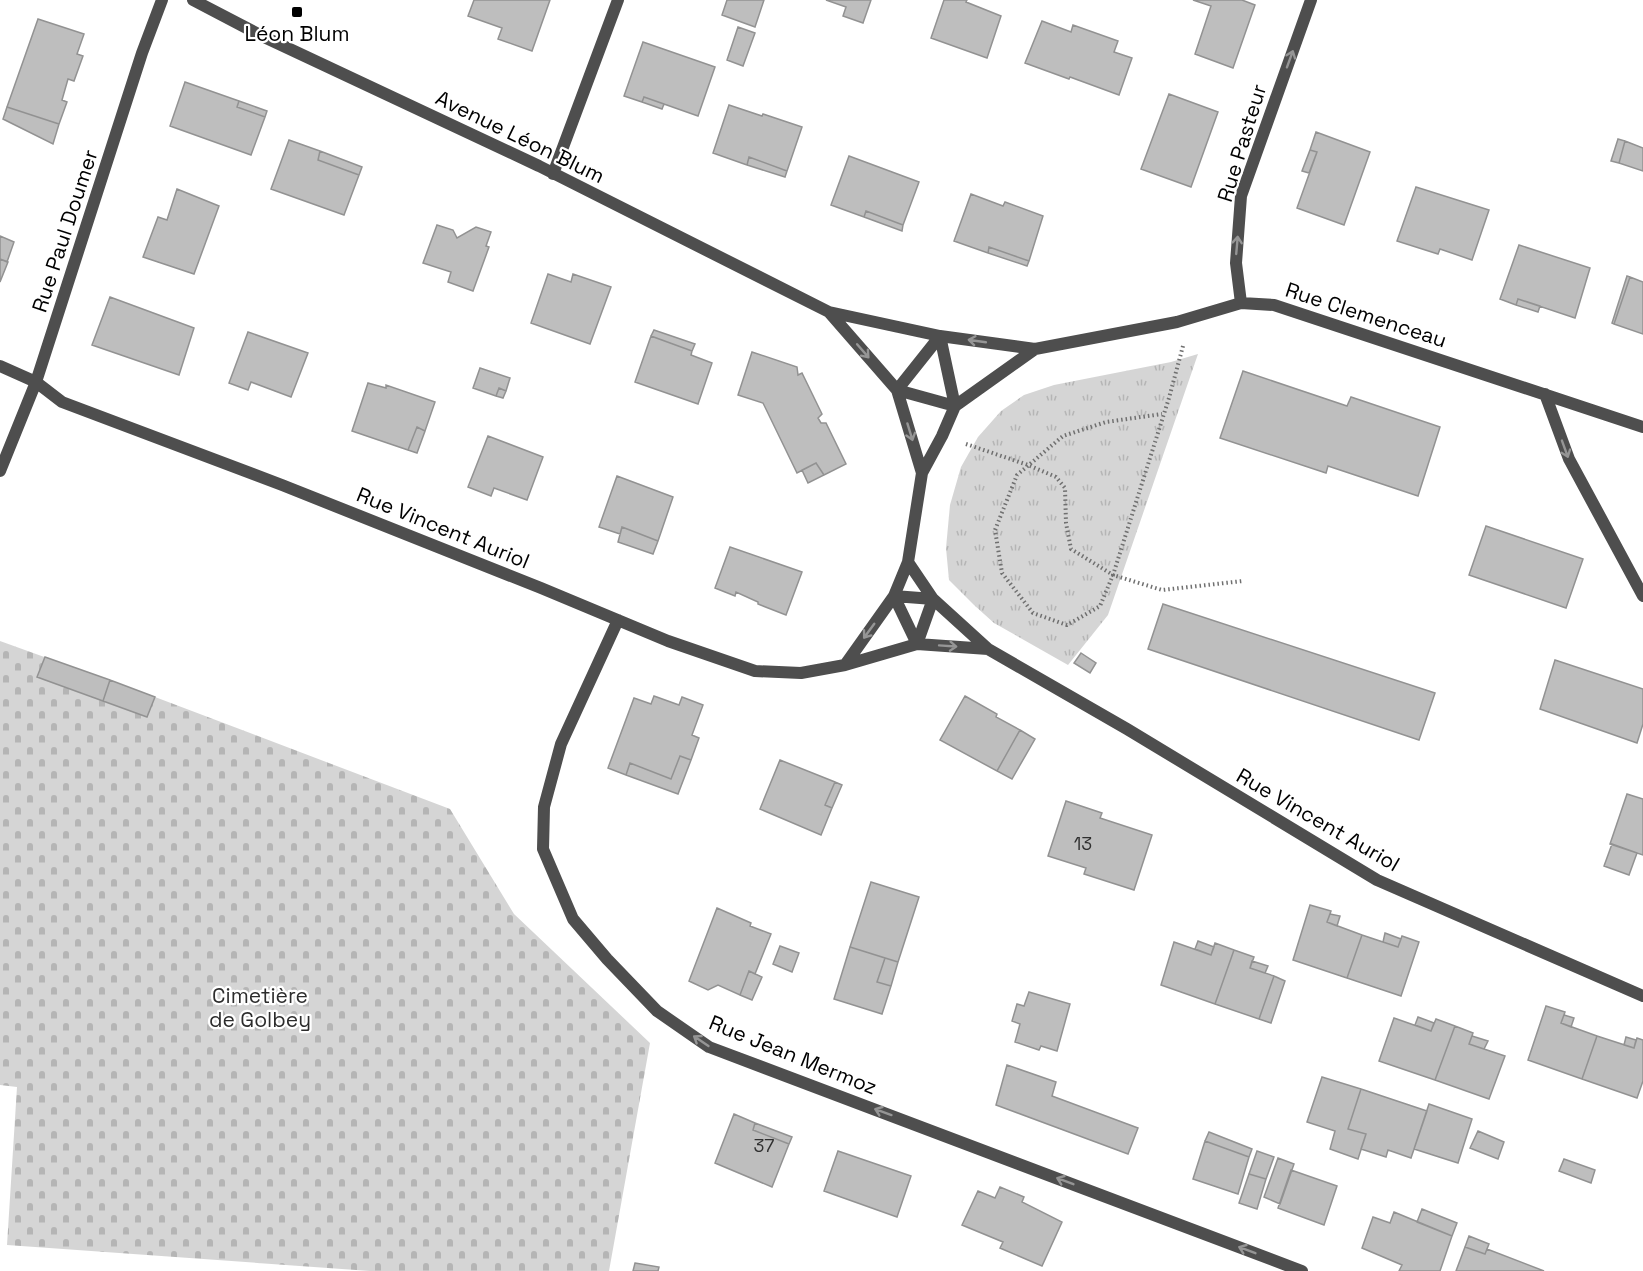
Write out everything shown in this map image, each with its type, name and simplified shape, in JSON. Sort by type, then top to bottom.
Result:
[{"type":"street","name":"Rue Paul Doumer","points":[[0,471],[36,382],[142,53],[162,0]]},
{"type":"street","name":"Avenue Léon Blum","points":[[193,0],[262,36],[553,174],[829,312],[940,336],[1035,349]]},
{"type":"street","points":[[553,174],[618,0]]},
{"type":"street","name":"Rue Pasteur","points":[[1241,303],[1236,263],[1241,196],[1311,0]]},
{"type":"street","name":"Rue Clemenceau","points":[[1035,349],[1177,322],[1241,303],[1274,304],[1643,427]]},
{"type":"street","name":"Avenue Léon Blum","points":[[829,312],[897,390],[922,473]]},
{"type":"street","points":[[940,336],[897,390],[955,406]]},
{"type":"street","points":[[940,336],[955,406]]},
{"type":"street","points":[[845,665],[894,596],[908,562],[922,473],[955,406],[1035,349]]},
{"type":"street","name":"Rue Vincent Auriol","points":[[0,366],[36,382],[62,402],[282,485],[668,641],[755,671],[801,673],[845,665],[917,644],[988,648]]},
{"type":"street","points":[[1545,394],[1569,459],[1643,596]]},
{"type":"street","name":"Rue Vincent Auriol","points":[[908,562],[933,598],[988,648],[1377,880],[1643,996]]},
{"type":"street","points":[[894,596],[933,598],[917,644]]},
{"type":"street","points":[[894,596],[917,644]]},
{"type":"street","name":"Rue Jean Mermoz","points":[[618,620],[561,744],[544,807],[543,849],[573,919],[607,959],[657,1011],[709,1047],[1302,1271]]},
{"type":"path","points":[[1162,414],[1106,422],[1063,436],[1017,475],[995,530],[1002,573],[1033,613],[1067,625],[1100,606],[1113,575],[1162,414],[1169,398],[1183,344],[1177,322]]},
{"type":"path","points":[[942,436],[1028,465],[1056,477],[1065,488],[1066,523],[1071,549],[1113,575],[1162,590],[1243,581]]},
{"type":"green space","points":[[1198,354],[1108,615],[1068,665],[994,623],[949,580],[946,548],[950,505],[961,467],[978,437],[1001,411],[1024,395],[1054,385],[1171,362]]},
{"type":"green space","name":"Cimetière de Golbey","points":[[0,641],[450,809],[514,914],[650,1043],[609,1271],[370,1271],[7,1245],[17,1087],[0,1085]]},
{"type":"building","points":[[474,0],[550,0],[532,51],[498,39],[502,28],[468,16]]},
{"type":"building","points":[[727,0],[764,0],[755,27],[722,15]]},
{"type":"building","points":[[826,0],[871,0],[863,23],[843,16],[846,7]]},
{"type":"building","points":[[944,0],[967,0],[966,2],[1001,16],[987,58],[931,38]]},
{"type":"building","points":[[1193,0],[1242,0],[1255,5],[1233,68],[1195,54],[1211,6]]},
{"type":"building","points":[[38,19],[84,34],[77,54],[83,56],[74,81],[68,79],[62,100],[67,102],[59,124],[7,107]]},
{"type":"building","points":[[1042,21],[1071,32],[1073,25],[1118,41],[1114,52],[1132,58],[1119,95],[1025,63]]},
{"type":"building","points":[[738,27],[755,33],[743,66],[727,60]]},
{"type":"building","points":[[643,42],[715,67],[698,116],[644,97],[642,102],[624,96]]},
{"type":"building","points":[[185,82],[239,101],[237,107],[265,117],[251,155],[170,126]]},
{"type":"building","points":[[1169,94],[1218,112],[1191,187],[1141,169]]},
{"type":"building","points":[[644,97],[664,104],[662,109],[642,102]]},
{"type":"building","points":[[239,101],[267,111],[265,117],[237,107]]},
{"type":"building","points":[[729,105],[802,127],[787,171],[749,157],[747,165],[713,153]]},
{"type":"building","points":[[7,107],[59,124],[53,144],[3,119]]},
{"type":"building","points":[[1316,132],[1370,152],[1344,225],[1297,208],[1317,152],[1310,150]]},
{"type":"building","points":[[1618,139],[1625,141],[1619,163],[1611,161]]},
{"type":"building","points":[[289,140],[320,151],[318,160],[359,175],[344,215],[271,189]]},
{"type":"building","points":[[1625,141],[1643,148],[1643,171],[1619,163]]},
{"type":"building","points":[[1310,150],[1317,152],[1309,173],[1302,171]]},
{"type":"building","points":[[320,151],[362,167],[359,175],[318,160]]},
{"type":"building","points":[[849,156],[919,182],[903,225],[866,211],[864,217],[831,205]]},
{"type":"building","points":[[749,157],[787,171],[785,177],[747,165]]},
{"type":"building","points":[[1416,187],[1489,210],[1472,260],[1440,249],[1438,254],[1397,241]]},
{"type":"building","points":[[177,189],[219,206],[194,274],[143,257],[158,217],[167,220]]},
{"type":"building","points":[[971,194],[1003,206],[1005,202],[1043,216],[1029,261],[989,247],[988,253],[954,241]]},
{"type":"building","points":[[866,211],[903,225],[902,231],[864,217]]},
{"type":"building","points":[[437,225],[453,230],[457,238],[476,227],[491,232],[486,246],[489,247],[473,291],[448,282],[451,272],[423,263]]},
{"type":"building","points":[[0,236],[14,242],[7,262],[0,259]]},
{"type":"building","points":[[1519,245],[1590,268],[1575,318],[1518,299],[1516,305],[1500,299]]},
{"type":"building","points":[[989,247],[1029,261],[1027,266],[988,253]]},
{"type":"building","points":[[0,259],[8,262],[0,282]]},
{"type":"building","points":[[548,274],[571,282],[573,274],[611,287],[590,344],[531,323]]},
{"type":"building","points":[[1627,276],[1630,277],[1614,324],[1612,323]]},
{"type":"building","points":[[1630,277],[1643,282],[1643,334],[1614,324]]},
{"type":"building","points":[[110,297],[194,328],[179,375],[92,345]]},
{"type":"building","points":[[1518,299],[1540,306],[1538,312],[1516,305]]},
{"type":"building","points":[[654,330],[695,344],[692,351],[651,336]]},
{"type":"building","points":[[248,332],[308,353],[291,397],[251,382],[248,390],[229,383]]},
{"type":"building","points":[[651,336],[692,351],[691,355],[712,363],[698,404],[635,382]]},
{"type":"building","points":[[752,352],[797,367],[798,375],[802,373],[822,414],[818,418],[821,423],[826,423],[846,464],[824,475],[816,463],[797,473],[763,403],[738,395]]},
{"type":"building","points":[[480,368],[510,378],[506,391],[499,388],[496,396],[473,388]]},
{"type":"building","points":[[1243,371],[1347,406],[1351,397],[1440,427],[1418,496],[1328,466],[1326,473],[1220,438]]},
{"type":"building","points":[[368,383],[386,388],[386,385],[435,402],[425,431],[417,427],[408,450],[352,431]]},
{"type":"building","points":[[499,388],[506,391],[503,398],[496,396]]},
{"type":"building","points":[[417,427],[425,431],[417,453],[408,450]]},
{"type":"building","points":[[488,436],[543,457],[527,500],[494,488],[491,496],[468,487]]},
{"type":"building","points":[[816,463],[824,475],[808,483],[802,470]]},
{"type":"building","points":[[617,476],[673,497],[658,541],[622,527],[620,534],[599,527]]},
{"type":"building","points":[[1486,526],[1583,559],[1566,608],[1469,575]]},
{"type":"building","points":[[622,527],[658,541],[653,554],[618,542]]},
{"type":"building","points":[[730,547],[802,572],[786,615],[736,592],[735,596],[715,588]]},
{"type":"building","points":[[1163,604],[1435,693],[1419,740],[1148,649]]},
{"type":"building","points":[[1081,653],[1096,663],[1090,673],[1074,663]]},
{"type":"building","points":[[45,657],[110,680],[103,701],[37,677]]},
{"type":"building","points":[[1555,660],[1643,689],[1643,724],[1637,743],[1540,709]]},
{"type":"building","points":[[110,680],[155,697],[147,717],[103,701]]},
{"type":"building","points":[[654,696],[679,705],[682,697],[703,705],[692,735],[699,738],[691,760],[680,756],[671,779],[630,763],[626,775],[608,768],[634,698],[651,704]]},
{"type":"building","points":[[965,696],[1020,730],[997,771],[940,740]]},
{"type":"building","points":[[1020,730],[1035,739],[1012,779],[997,771]]},
{"type":"building","points":[[680,756],[691,760],[678,794],[626,775],[630,763],[671,779]]},
{"type":"building","points":[[780,760],[835,782],[825,805],[832,808],[821,835],[760,809]]},
{"type":"building","points":[[835,782],[842,785],[832,808],[825,805]]},
{"type":"building","points":[[1627,794],[1643,799],[1643,855],[1610,844]]},
{"type":"building","points":[[1066,801],[1102,813],[1100,818],[1152,835],[1134,890],[1084,874],[1086,868],[1048,856]]},
{"type":"building","points":[[1612,844],[1637,853],[1629,875],[1604,866]]},
{"type":"building","points":[[871,882],[919,897],[898,962],[850,947]]},
{"type":"building","points":[[1310,905],[1331,911],[1327,922],[1362,935],[1347,978],[1293,960]]},
{"type":"building","points":[[717,908],[751,923],[750,926],[771,934],[755,974],[749,971],[740,995],[718,985],[708,990],[689,981]]},
{"type":"building","points":[[1330,914],[1340,916],[1337,926],[1327,922]]},
{"type":"building","points":[[1385,933],[1401,939],[1398,947],[1383,942]]},
{"type":"building","points":[[1362,935],[1398,947],[1402,936],[1419,942],[1401,996],[1347,978]]},
{"type":"building","points":[[1198,941],[1214,947],[1211,955],[1195,949]]},
{"type":"building","points":[[1174,942],[1211,955],[1215,943],[1234,950],[1215,1004],[1161,985]]},
{"type":"building","points":[[780,946],[799,953],[792,972],[773,964]]},
{"type":"building","points":[[850,947],[885,958],[877,982],[891,986],[882,1014],[834,999]]},
{"type":"building","points":[[1234,950],[1254,957],[1250,968],[1274,976],[1259,1019],[1215,1004]]},
{"type":"building","points":[[885,958],[898,962],[891,986],[877,982]]},
{"type":"building","points":[[1252,961],[1268,966],[1265,973],[1250,968]]},
{"type":"building","points":[[749,971],[762,977],[752,1000],[740,995]]},
{"type":"building","points":[[1274,976],[1285,981],[1271,1023],[1259,1019]]},
{"type":"building","points":[[1029,992],[1070,1004],[1057,1051],[1041,1046],[1039,1050],[1015,1042],[1020,1024],[1012,1021],[1017,1004],[1024,1006]]},
{"type":"building","points":[[1546,1006],[1565,1012],[1561,1023],[1597,1036],[1582,1079],[1528,1060]]},
{"type":"building","points":[[1564,1015],[1574,1018],[1571,1027],[1561,1023]]},
{"type":"building","points":[[1418,1017],[1434,1023],[1431,1031],[1415,1025]]},
{"type":"building","points":[[1394,1018],[1431,1031],[1436,1019],[1455,1026],[1435,1080],[1379,1061]]},
{"type":"building","points":[[1455,1026],[1473,1033],[1469,1044],[1505,1056],[1489,1099],[1435,1080]]},
{"type":"building","points":[[1472,1036],[1488,1041],[1484,1049],[1469,1044]]},
{"type":"building","points":[[1597,1036],[1634,1048],[1637,1038],[1643,1040],[1643,1081],[1637,1098],[1582,1079]]},
{"type":"building","points":[[1626,1037],[1636,1040],[1634,1048],[1624,1045]]},
{"type":"building","points":[[1007,1065],[1056,1082],[1052,1096],[1138,1128],[1128,1154],[996,1105]]},
{"type":"building","points":[[1322,1077],[1361,1089],[1348,1129],[1366,1134],[1358,1159],[1330,1149],[1335,1131],[1307,1122]]},
{"type":"building","points":[[1361,1089],[1427,1111],[1411,1158],[1388,1150],[1386,1157],[1361,1149],[1366,1134],[1348,1129]]},
{"type":"building","points":[[1429,1104],[1472,1119],[1458,1163],[1414,1149]]},
{"type":"building","points":[[734,1114],[755,1123],[753,1130],[789,1144],[772,1187],[715,1163]]},
{"type":"building","points":[[755,1123],[792,1137],[789,1144],[753,1130]]},
{"type":"building","points":[[1478,1131],[1504,1142],[1498,1159],[1470,1148]]},
{"type":"building","points":[[1209,1132],[1252,1149],[1249,1157],[1205,1141]]},
{"type":"building","points":[[1205,1141],[1249,1157],[1238,1194],[1193,1179]]},
{"type":"building","points":[[838,1151],[911,1176],[897,1217],[824,1191]]},
{"type":"building","points":[[1257,1151],[1274,1157],[1266,1179],[1249,1174]]},
{"type":"building","points":[[1278,1158],[1294,1164],[1280,1204],[1264,1197]]},
{"type":"building","points":[[1564,1159],[1595,1170],[1591,1183],[1559,1171]]},
{"type":"building","points":[[1291,1170],[1337,1186],[1324,1225],[1278,1208]]},
{"type":"building","points":[[1249,1174],[1266,1179],[1257,1209],[1239,1203]]},
{"type":"building","points":[[1000,1187],[1024,1197],[1022,1202],[1062,1222],[1042,1266],[1000,1248],[1003,1242],[962,1225],[978,1191],[995,1198]]},
{"type":"building","points":[[1422,1209],[1457,1223],[1452,1236],[1417,1222]]},
{"type":"building","points":[[1394,1212],[1452,1236],[1440,1271],[1399,1271],[1402,1265],[1362,1248],[1373,1217],[1390,1223]]},
{"type":"building","points":[[1469,1236],[1489,1244],[1485,1254],[1465,1247]]},
{"type":"building","points":[[1465,1247],[1485,1254],[1487,1249],[1544,1271],[1456,1271]]},
{"type":"building","points":[[635,1263],[659,1267],[658,1271],[633,1271]]},
{"type":"place","name":"Léon Blum","points":[[297,12]]}]
